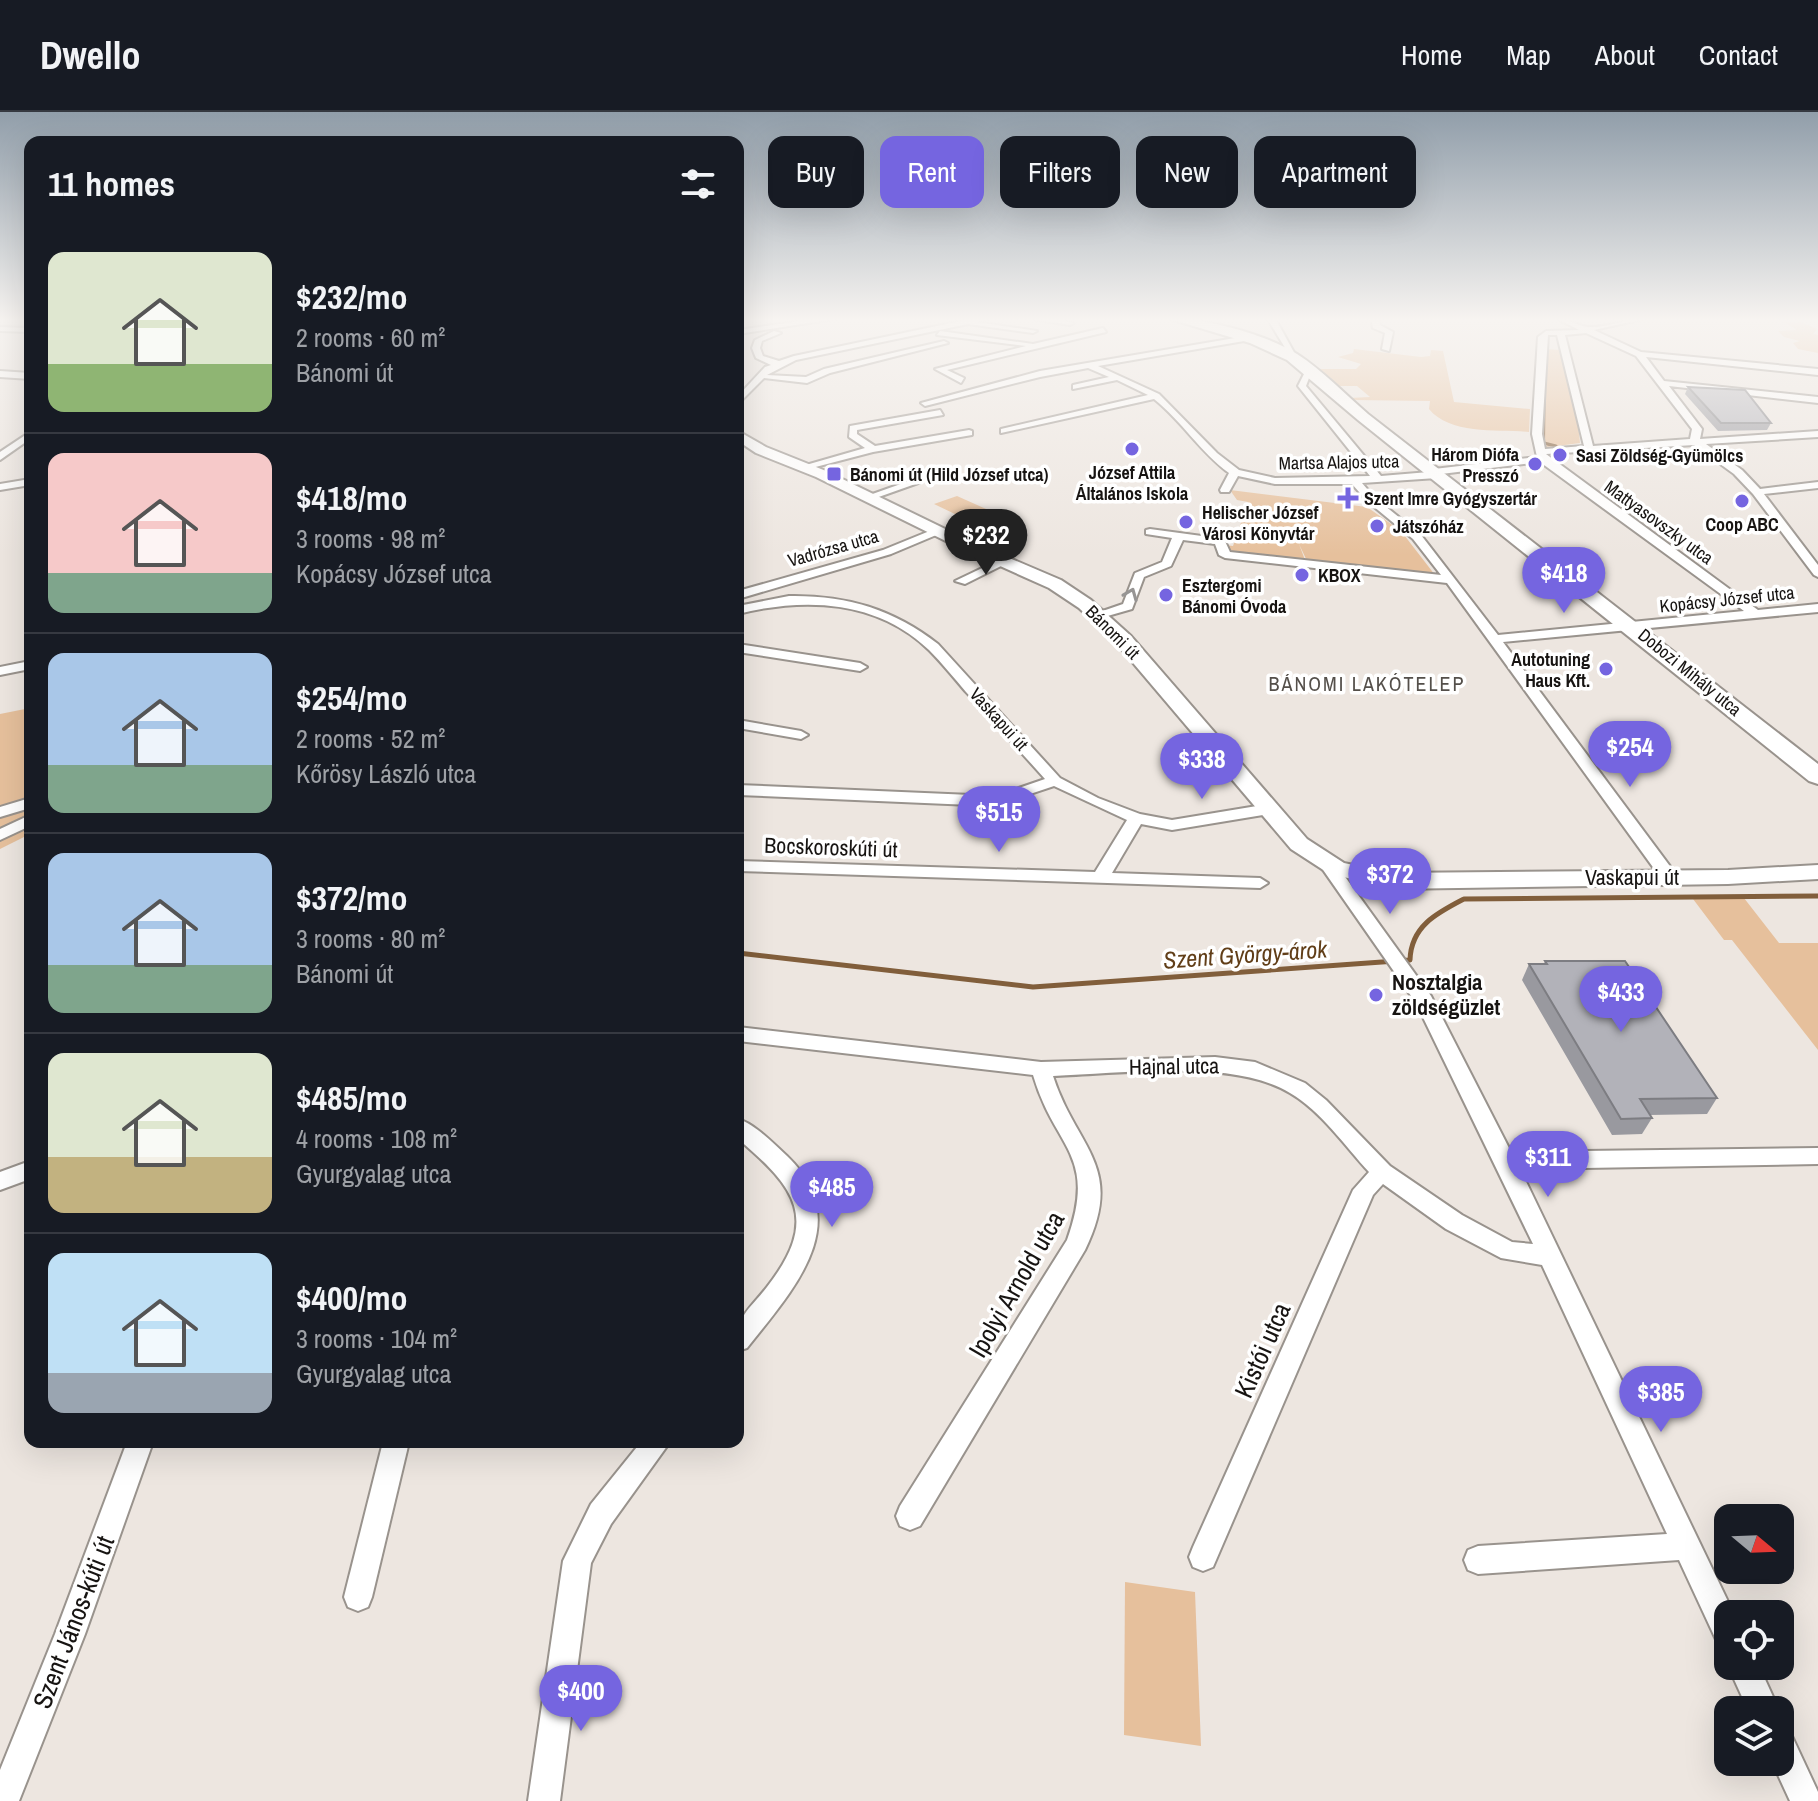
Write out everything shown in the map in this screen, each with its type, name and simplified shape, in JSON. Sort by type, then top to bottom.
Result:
[{"type":"main road","name":"Dobozi Mihály utca","points":[[1340,397],[1818,776]]},
{"type":"main road","name":"Bánomi út","points":[[744,439],[761,450],[1055,584],[1097,615],[1218,746],[1299,844],[1327,864]]},
{"type":"main road","name":"Vaskapui út","points":[[1327,864],[1391,881],[1669,877],[1810,871]]},
{"type":"street","points":[[925,403],[952,397]]},
{"type":"street","points":[[1004,431],[1152,397]]},
{"type":"street","points":[[1157,397],[1235,472],[1225,490]]},
{"type":"street","points":[[1311,397],[1377,478]]},
{"type":"street","points":[[1540,397],[1540,455]]},
{"type":"street","points":[[1577,397],[1589,447]]},
{"type":"street","points":[[1671,397],[1696,435],[1757,492],[1818,573]]},
{"type":"street","points":[[1789,397],[1818,400]]},
{"type":"street","points":[[873,449],[852,435],[853,428],[940,413]]},
{"type":"street","points":[[804,467],[873,449],[969,433]]},
{"type":"street","name":"Martsa Alajos utca","points":[[1235,472],[1269,480],[1355,480],[1436,474],[1589,447],[1696,435],[1730,439],[1818,434]]},
{"type":"street","points":[[0,457],[24,439]]},
{"type":"street","name":"Mattyasovszky utca","points":[[1540,455],[1756,614]]},
{"type":"street","points":[[869,497],[947,471]]},
{"type":"street","points":[[1355,480],[1378,508],[1413,531],[1496,639],[1669,877]]},
{"type":"street","points":[[0,487],[24,483]]},
{"type":"street","points":[[1757,492],[1818,485]]},
{"type":"street","name":"Vadrózsa utca","points":[[744,593],[887,552],[937,531]]},
{"type":"street","points":[[1150,532],[1220,541],[1225,555],[1450,580]]},
{"type":"street","points":[[1097,615],[1128,606],[1139,575],[1167,564],[1179,536]]},
{"type":"street","points":[[961,581],[1003,562]]},
{"type":"street","name":"Vaskapui út","points":[[744,608],[773,600],[815,599],[893,618],[917,631],[933,647],[1055,781],[1093,801],[1136,818],[1183,825],[1269,809]]},
{"type":"street","name":"Kopácsy József utca","points":[[1496,639],[1818,608]]},
{"type":"street","points":[[744,649],[860,667]]},
{"type":"street","points":[[0,671],[24,666]]},
{"type":"street","points":[[744,725],[801,735]]},
{"type":"street","points":[[744,790],[971,800],[1015,794],[1055,781]]},
{"type":"street","points":[[0,812],[24,805]]},
{"type":"street","points":[[1101,877],[1136,818]]},
{"type":"street","points":[[0,835],[24,823]]},
{"type":"street","name":"Bánomi út","points":[[1327,864],[1424,1001],[1505,1161]]},
{"type":"street","name":"Bocskoroskúti út","points":[[744,866],[1260,883]]},
{"type":"street","points":[[1356,905],[1363,876]]},
{"type":"street","name":"Hajnal utca","points":[[744,1035],[1041,1069],[1215,1064],[1255,1069],[1298,1088],[1319,1105],[1382,1172],[1454,1222],[1509,1251],[1549,1256]]},
{"type":"street","name":"Ipolyi Arnold utca","points":[[910,1516],[1077,1243],[1087,1219],[1092,1194],[1091,1172],[1083,1152],[1051,1103],[1041,1069]]},
{"type":"street","points":[[744,1132],[791,1175],[807,1202],[809,1234],[795,1269],[744,1333]]},
{"type":"street","points":[[1714,1604],[1505,1161],[1818,1156]]},
{"type":"street","points":[[0,1181],[24,1172]]},
{"type":"street","name":"Kistói utca","points":[[1203,1557],[1364,1190],[1382,1172]]},
{"type":"street","name":"Szent János-kúti út","points":[[3,1801],[70,1634],[138,1448]]},
{"type":"street","points":[[358,1597],[395,1448]]},
{"type":"street","points":[[544,1801],[577,1561],[601,1514],[652,1448]]},
{"type":"street","points":[[1478,1560],[1687,1546]]},
{"type":"street","points":[[1794,1775],[1806,1801]]},
{"type":"shaded area","points":[[1453,397],[1454,402],[1530,409],[1529,432],[1475,429],[1449,423],[1429,409],[1430,401],[1349,398]]},
{"type":"shaded area","points":[[1543,397],[1572,397],[1580,443],[1542,448]]},
{"type":"shaded area","points":[[1230,490],[1367,507],[1401,531],[1435,575],[1307,561],[1299,544],[1305,560],[1226,551],[1225,545],[1233,546],[1248,502],[1237,500]]},
{"type":"shaded area","points":[[957,496],[1004,517],[980,526],[934,504]]},
{"type":"shaded area","points":[[24,709],[24,837],[0,849],[0,714]]},
{"type":"shaded area","points":[[1744,898],[1779,943],[1818,943],[1818,1050],[1732,940],[1724,940],[1693,899]]},
{"type":"shaded area","points":[[1125,1582],[1195,1592],[1201,1746],[1124,1735]]},
{"type":"building","points":[[1697,397],[1750,397],[1771,423],[1721,423]]},
{"type":"building","points":[[1545,961],[1625,961],[1717,1098],[1640,1099],[1652,1118],[1621,1119],[1529,964],[1547,964]]},
{"type":"waterway","points":[[1544,443],[1545,397]]},
{"type":"waterway","points":[[1544,443],[1556,446]]},
{"type":"waterway","points":[[1544,443],[1550,445]]},
{"type":"waterway","name":"Szent György-árok","points":[[744,954],[1033,987],[1410,960],[1420,929],[1435,915],[1464,899],[1818,896]]},
{"type":"place","name":"József Attila Általános Iskola","points":[[1132,449]]},
{"type":"place","name":"Sasi Zöldség-Gyümölcs","points":[[1560,455]]},
{"type":"place","name":"Három Diófa Presszó","points":[[1535,464]]},
{"type":"place","name":"Bánomi út (Hild József utca)","points":[[834,474]]},
{"type":"place","name":"Szent Imre Gyógyszertár","points":[[1348,498]]},
{"type":"place","name":"Coop ABC","points":[[1742,501]]},
{"type":"place","name":"Helischer József Városi Könyvtár","points":[[1186,522]]},
{"type":"place","name":"Játszóház","points":[[1377,526]]},
{"type":"place","name":"KBOX","points":[[1302,575]]},
{"type":"place","name":"Esztergomi Bánomi Óvoda","points":[[1166,595]]},
{"type":"place","name":"Autotuning Haus Kft.","points":[[1606,669]]},
{"type":"place","name":"Nosztalgia zöldségüzlet","points":[[1376,995]]},
{"type":"district","name":"BÁNOMI LAKÓTELEP","points":[[1367,683]]}]
